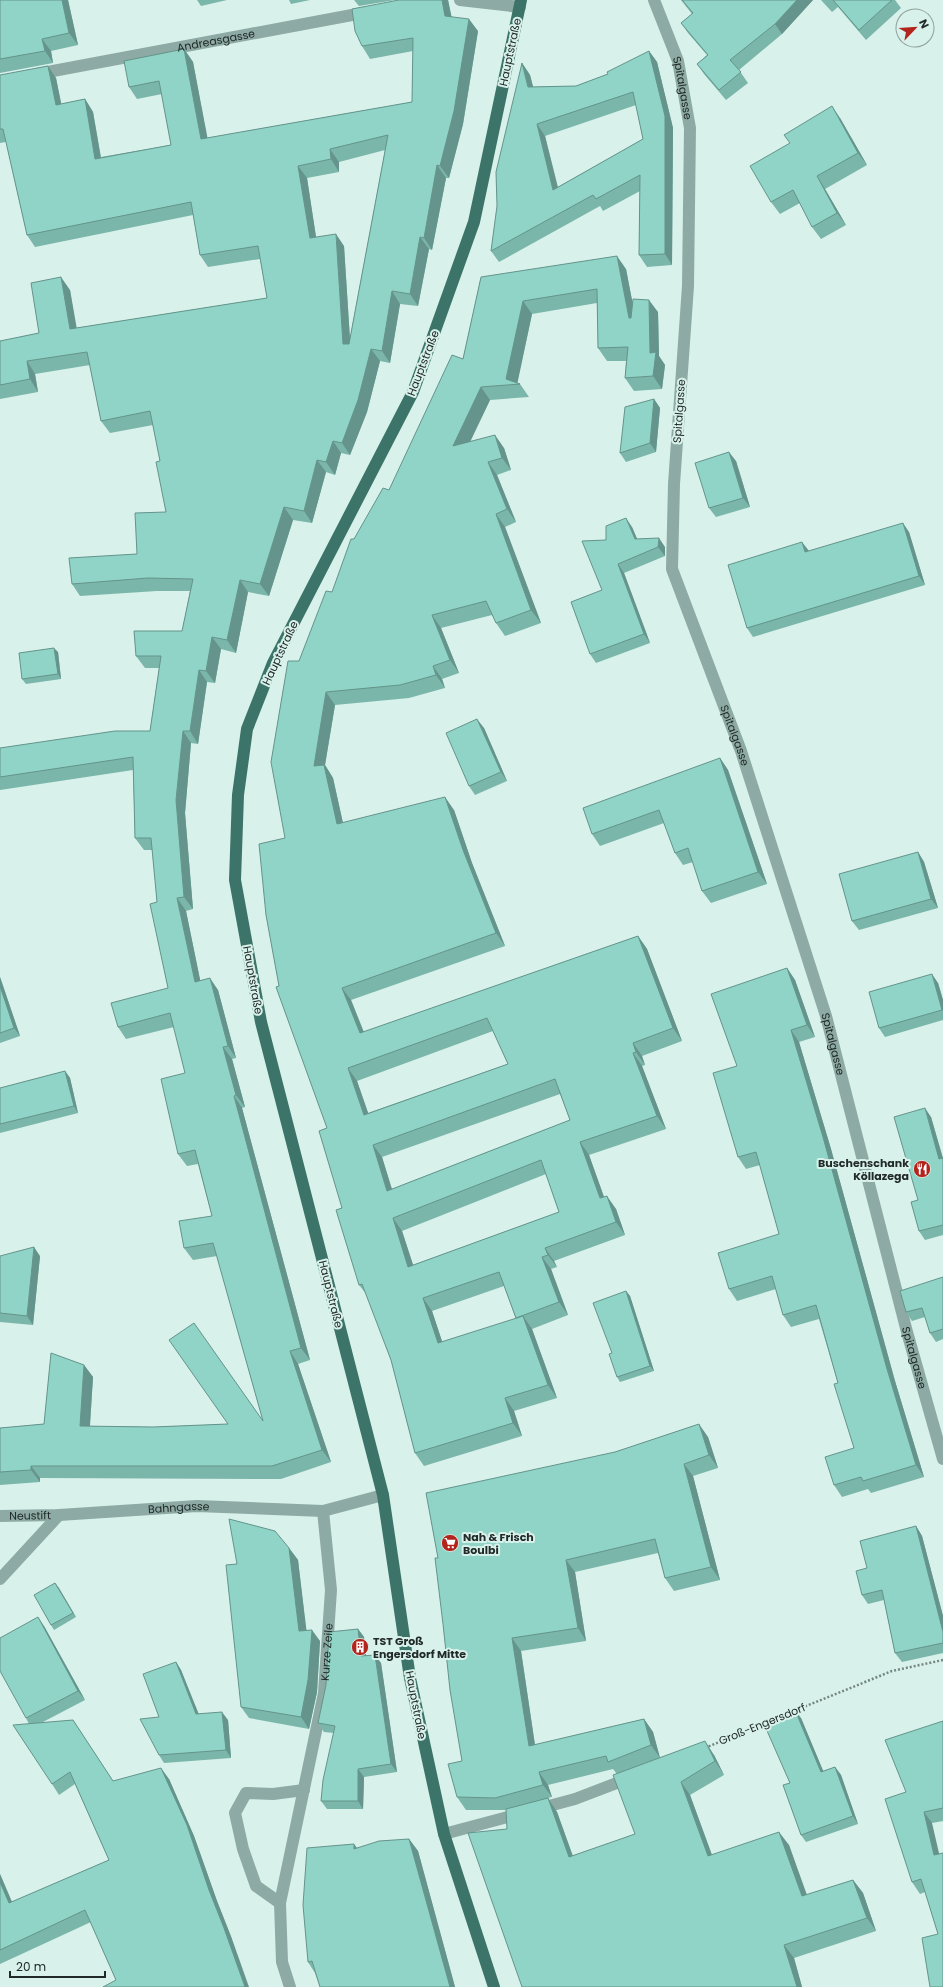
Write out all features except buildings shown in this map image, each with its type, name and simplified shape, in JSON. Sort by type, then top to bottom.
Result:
[{"type":"main road","name":"Hauptstraße","points":[[494,1987],[444,1834],[410,1678],[383,1495],[261,1022],[235,880],[238,795],[247,729],[273,663],[413,392],[474,222],[520,4]]},
{"type":"street","points":[[460,0],[520,4]]},
{"type":"street","name":"Spitalgasse","points":[[654,0],[678,60],[690,128],[688,286],[674,484],[672,569],[741,751],[826,1016],[907,1332],[943,1459]]},
{"type":"street","name":"Andreasgasse","points":[[23,77],[379,10]]},
{"type":"street","name":"Bahngasse","points":[[59,1515],[197,1506],[323,1511],[383,1495]]},
{"type":"street","name":"Kurze Zeile","points":[[290,1987],[282,1962],[280,1903],[324,1693],[331,1590],[323,1511]]},
{"type":"street","points":[[0,1579],[59,1515]]},
{"type":"street","name":"Neustift","points":[[0,1516],[59,1515]]},
{"type":"street","points":[[444,1834],[576,1799],[640,1774]]},
{"type":"street","points":[[280,1903],[256,1886],[243,1849],[235,1814],[246,1793],[273,1794],[304,1790]]},
{"type":"path","name":"Groß-Engersdorf","points":[[704,1748],[892,1671],[943,1660]]},
{"type":"place","name":"Buschenschank Köllazega","points":[[922,1169]]},
{"type":"place","name":"Nah & Frisch Boulbi","points":[[450,1543]]},
{"type":"place","name":"TST Groß Engersdorf Mitte","points":[[360,1647]]}]
